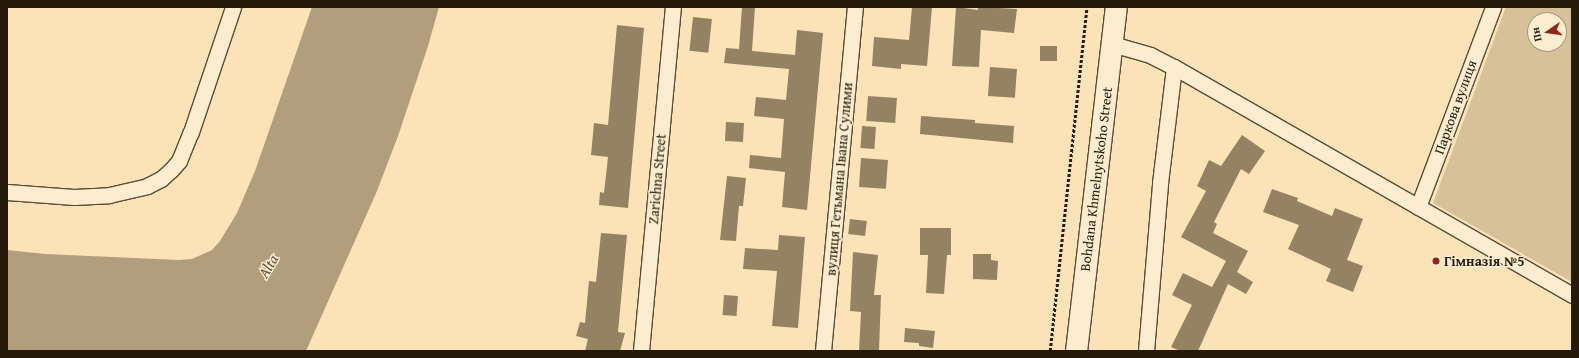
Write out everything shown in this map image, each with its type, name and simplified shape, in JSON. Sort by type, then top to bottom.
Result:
[{"type":"main road","name":"Bohdana Khmelnytskoho Street","points":[[1076,351],[1116,7]]},
{"type":"street","points":[[7,192],[74,197],[109,195],[147,186],[160,179],[171,170],[178,161],[191,132],[233,7]]},
{"type":"street","name":"Zarichna Street","points":[[642,351],[673,7]]},
{"type":"street","name":"вулиця Гетьмана Івана Сулими","points":[[823,351],[855,7]]},
{"type":"street","name":"Паркова вулиця","points":[[1418,207],[1493,7]]},
{"type":"street","points":[[1112,44],[1150,55],[1174,67],[1572,294]]},
{"type":"street","points":[[1146,351],[1160,183],[1174,67]]},
{"type":"path","points":[[1050,351],[1087,7]]},
{"type":"shaded area","points":[[1506,7],[1572,7],[1572,282],[1433,203]]},
{"type":"water","name":"Alta","points":[[312,7],[439,7],[428,46],[398,136],[377,191],[306,351],[7,351],[7,250],[45,254],[179,260],[192,259],[212,250],[220,241],[237,213],[255,171]]},
{"type":"building","points":[[742,7],[755,7],[752,51],[795,55],[797,30],[823,33],[807,210],[782,207],[785,172],[749,168],[750,155],[781,158],[784,119],[754,116],[756,97],[786,100],[789,69],[724,63],[726,48],[739,49]]},
{"type":"building","points":[[912,7],[932,7],[927,66],[901,64],[901,69],[872,66],[874,37],[909,40]]},
{"type":"building","points":[[956,7],[978,10],[978,7],[1017,9],[1014,33],[981,30],[979,67],[952,66]]},
{"type":"building","points":[[693,17],[712,19],[708,53],[689,51]]},
{"type":"building","points":[[617,25],[644,28],[628,208],[599,205],[600,192],[604,193],[608,157],[591,155],[594,123],[608,125]]},
{"type":"building","points":[[1040,46],[1057,46],[1057,61],[1040,61]]},
{"type":"building","points":[[990,67],[1017,69],[1015,98],[988,96]]},
{"type":"building","points":[[868,96],[897,98],[895,123],[866,121]]},
{"type":"building","points":[[921,116],[975,120],[975,123],[1014,126],[1013,143],[920,134]]},
{"type":"building","points":[[726,122],[744,123],[743,142],[725,141]]},
{"type":"building","points":[[862,126],[876,127],[874,149],[860,148]]},
{"type":"building","points":[[1242,135],[1265,151],[1249,174],[1241,169],[1214,222],[1217,224],[1213,233],[1248,251],[1237,272],[1253,282],[1246,294],[1228,284],[1198,351],[1180,351],[1171,347],[1192,305],[1172,295],[1183,273],[1212,287],[1226,261],[1181,237],[1206,191],[1197,186],[1209,160],[1221,166]]},
{"type":"building","points":[[861,158],[888,160],[886,189],[859,187]]},
{"type":"building","points":[[727,176],[746,178],[743,206],[739,206],[736,241],[720,240]]},
{"type":"building","points":[[1272,189],[1298,198],[1297,201],[1332,216],[1335,208],[1363,219],[1347,260],[1363,266],[1353,292],[1326,281],[1331,269],[1288,249],[1299,225],[1263,212]]},
{"type":"building","points":[[850,219],[867,221],[865,236],[848,234]]},
{"type":"building","points":[[920,228],[951,228],[951,255],[947,255],[944,294],[926,293],[928,255],[920,255]]},
{"type":"building","points":[[601,233],[627,235],[618,332],[625,333],[620,351],[585,351],[588,339],[576,336],[580,322],[585,323],[589,281],[596,282]]},
{"type":"building","points":[[779,235],[805,237],[798,328],[772,326],[777,271],[743,269],[745,248],[778,250]]},
{"type":"building","points":[[853,252],[878,255],[874,295],[881,295],[879,351],[859,351],[861,312],[850,311]]},
{"type":"building","points":[[973,254],[991,254],[991,260],[998,261],[997,280],[973,279]]},
{"type":"building","points":[[724,295],[738,296],[737,316],[723,315]]},
{"type":"building","points":[[905,328],[935,331],[933,348],[919,346],[919,343],[904,342]]},
{"type":"place","name":"Гімназія №5","points":[[1436,261]]}]
